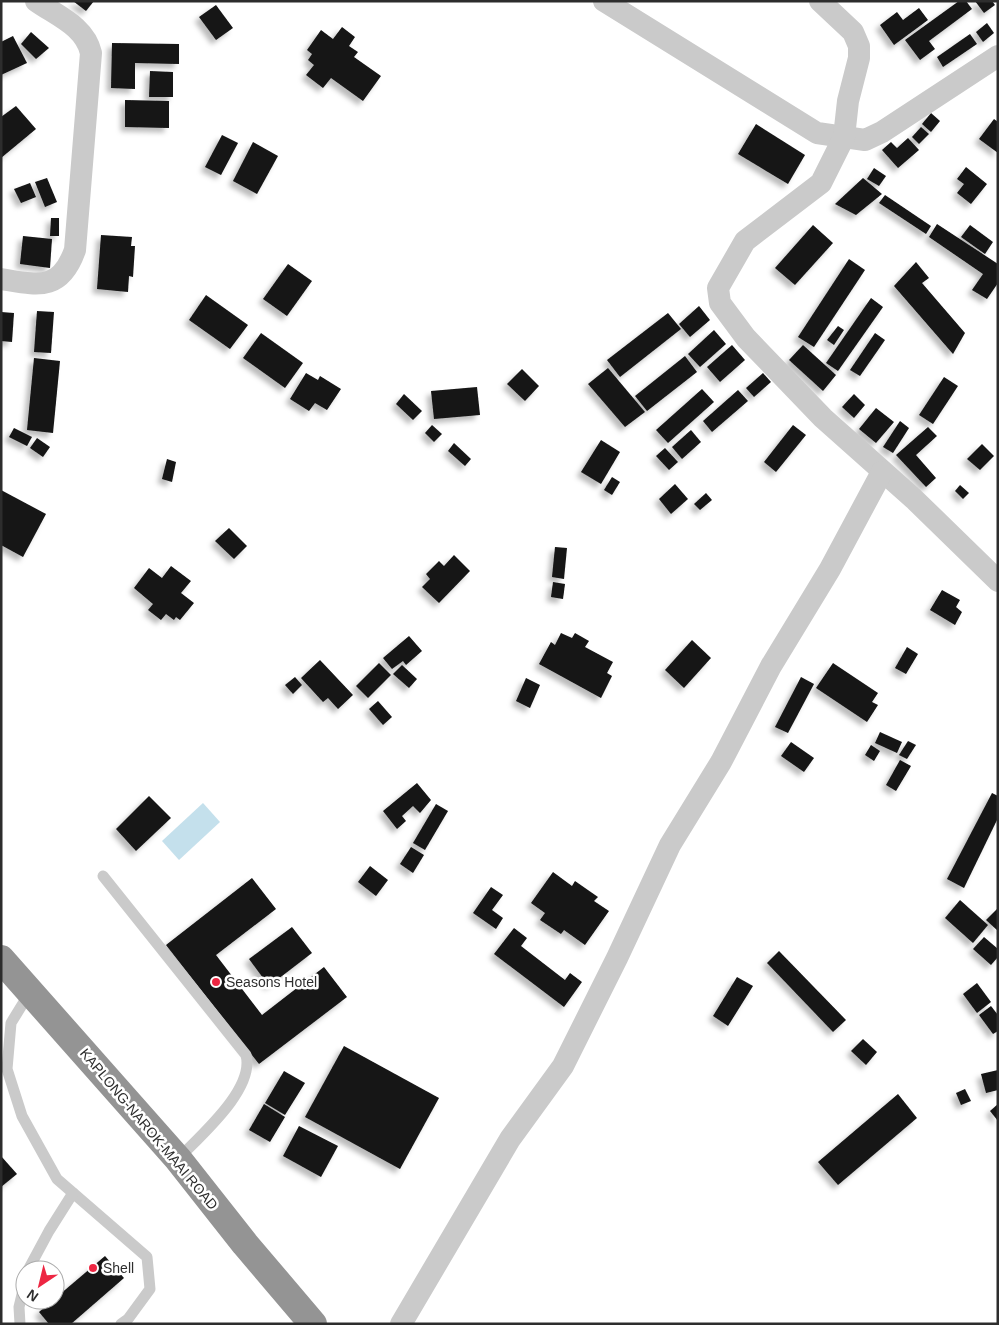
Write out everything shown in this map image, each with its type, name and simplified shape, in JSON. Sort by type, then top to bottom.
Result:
[{"type":"highway","name":"KAPLONG-NAROK-MAAI ROAD","points":[[1,959],[178,1159],[245,1244],[313,1324]]},
{"type":"street","points":[[1,279],[37,285],[52,282],[70,265],[75,250],[91,50],[84,35],[73,24],[36,1]]},
{"type":"street","points":[[604,1],[817,133],[865,140],[882,132],[998,56]]},
{"type":"street","points":[[820,1],[853,32],[859,46],[859,58],[848,101],[844,137],[821,182],[745,241],[718,288],[720,303],[746,338],[816,411],[914,499],[998,581]]},
{"type":"street","points":[[401,1324],[510,1139],[563,1066],[617,958],[670,845],[721,762],[771,666],[830,569],[882,472]]},
{"type":"lane","points":[[103,876],[246,1055],[248,1064],[245,1078],[235,1096],[178,1159]]},
{"type":"lane","points":[[30,992],[11,1023],[7,1069],[22,1116],[57,1178],[148,1257],[150,1289],[128,1319],[121,1324]]},
{"type":"lane","points":[[33,1260],[73,1193]]},
{"type":"lane","points":[[19,1310],[20,1324]]},
{"type":"water","points":[[203,803],[220,822],[179,860],[162,841]]},
{"type":"building","points":[[73,1],[94,1],[86,11]]},
{"type":"building","points":[[959,1],[966,1],[972,9],[929,41],[935,49],[920,60],[905,40]]},
{"type":"building","points":[[975,1],[992,1],[995,5],[984,13]]},
{"type":"building","points":[[216,5],[233,28],[216,40],[199,17]]},
{"type":"building","points":[[919,8],[928,20],[894,45],[880,25],[897,12],[903,20]]},
{"type":"building","points":[[987,23],[994,33],[983,42],[976,32]]},
{"type":"building","points":[[342,27],[355,37],[349,46],[358,52],[354,57],[381,76],[363,101],[331,78],[323,88],[306,75],[314,65],[308,60],[312,54],[307,50],[321,30],[333,39]]},
{"type":"building","points":[[31,32],[49,48],[36,59],[21,44]]},
{"type":"building","points":[[970,34],[977,44],[943,67],[937,57]]},
{"type":"building","points":[[13,36],[27,63],[1,75],[1,42]]},
{"type":"building","points":[[112,43],[179,44],[179,64],[135,63],[135,89],[111,88]]},
{"type":"building","points":[[150,71],[173,72],[173,97],[149,97]]},
{"type":"building","points":[[125,100],[169,101],[169,128],[125,127]]},
{"type":"building","points":[[16,106],[36,129],[1,158],[1,117]]},
{"type":"building","points":[[931,113],[940,121],[931,132],[922,124]]},
{"type":"building","points":[[994,119],[998,122],[998,153],[979,139]]},
{"type":"building","points":[[756,124],[805,155],[788,184],[738,154]]},
{"type":"building","points":[[921,127],[929,134],[919,144],[912,137]]},
{"type":"building","points":[[222,135],[238,143],[221,175],[205,167]]},
{"type":"building","points":[[908,138],[919,150],[898,168],[882,150],[891,142],[897,148]]},
{"type":"building","points":[[253,142],[278,156],[257,194],[233,181]]},
{"type":"building","points":[[966,167],[987,184],[971,204],[957,193],[964,184],[957,179]]},
{"type":"building","points":[[874,168],[886,176],[879,186],[867,179]]},
{"type":"building","points":[[47,178],[57,202],[45,207],[35,182]]},
{"type":"building","points":[[863,178],[882,194],[856,215],[835,204]]},
{"type":"building","points":[[30,183],[36,197],[21,203],[14,189]]},
{"type":"building","points":[[885,195],[931,226],[926,234],[879,203]]},
{"type":"building","points":[[51,218],[59,218],[59,236],[50,236]]},
{"type":"building","points":[[937,224],[998,264],[998,283],[987,299],[972,290],[983,274],[929,237]]},
{"type":"building","points":[[813,225],[833,243],[795,285],[775,268]]},
{"type":"building","points":[[970,225],[993,242],[985,254],[961,237]]},
{"type":"building","points":[[101,235],[132,237],[131,246],[135,246],[133,277],[129,276],[128,292],[97,289]]},
{"type":"building","points":[[23,236],[52,239],[50,268],[20,264]]},
{"type":"building","points":[[849,259],[865,270],[814,347],[798,337]]},
{"type":"building","points":[[916,262],[929,278],[922,283],[965,333],[953,354],[894,286]]},
{"type":"building","points":[[288,264],[312,281],[287,316],[263,299]]},
{"type":"building","points":[[206,295],[248,325],[230,349],[189,320]]},
{"type":"building","points":[[871,298],[883,307],[838,371],[826,363]]},
{"type":"building","points":[[699,306],[710,320],[690,337],[679,324]]},
{"type":"building","points":[[37,311],[54,312],[51,353],[34,352]]},
{"type":"building","points":[[1,312],[14,313],[12,342],[1,341]]},
{"type":"building","points":[[668,313],[681,329],[620,377],[607,360]]},
{"type":"building","points":[[838,326],[844,330],[834,345],[827,340]]},
{"type":"building","points":[[714,330],[726,344],[700,367],[688,354]]},
{"type":"building","points":[[261,333],[303,363],[285,388],[243,358]]},
{"type":"building","points":[[875,333],[885,340],[860,376],[850,370]]},
{"type":"building","points":[[732,345],[745,360],[720,382],[707,367]]},
{"type":"building","points":[[803,345],[836,375],[823,391],[789,360]]},
{"type":"building","points":[[685,356],[697,372],[647,411],[635,396]]},
{"type":"building","points":[[34,358],[60,361],[53,433],[27,430]]},
{"type":"building","points":[[608,368],[645,412],[625,427],[588,384]]},
{"type":"building","points":[[522,369],[539,386],[525,401],[507,384]]},
{"type":"building","points":[[306,373],[318,380],[320,376],[341,389],[327,410],[315,403],[309,411],[290,399]]},
{"type":"building","points":[[763,373],[771,382],[754,397],[746,388]]},
{"type":"building","points":[[944,377],[958,386],[933,424],[919,415]]},
{"type":"building","points":[[477,387],[480,415],[434,419],[431,391]]},
{"type":"building","points":[[702,389],[714,402],[668,443],[656,430]]},
{"type":"building","points":[[738,390],[748,401],[712,432],[703,421]]},
{"type":"building","points":[[404,394],[422,411],[413,420],[396,404]]},
{"type":"building","points":[[854,394],[865,405],[854,418],[842,407]]},
{"type":"building","points":[[876,408],[894,422],[876,443],[859,429]]},
{"type":"building","points":[[900,421],[909,428],[893,453],[883,447]]},
{"type":"building","points":[[432,425],[442,434],[434,442],[425,433]]},
{"type":"building","points":[[793,425],[806,435],[776,472],[764,462]]},
{"type":"building","points":[[928,427],[937,436],[916,455],[936,478],[926,487],[896,455]]},
{"type":"building","points":[[14,428],[32,437],[27,446],[9,437]]},
{"type":"building","points":[[691,430],[701,442],[682,459],[672,447]]},
{"type":"building","points":[[37,438],[50,447],[43,457],[30,448]]},
{"type":"building","points":[[601,440],[620,452],[601,484],[581,472]]},
{"type":"building","points":[[454,443],[471,459],[465,466],[448,451]]},
{"type":"building","points":[[982,444],[994,456],[980,470],[967,459]]},
{"type":"building","points":[[665,448],[678,462],[669,470],[656,456]]},
{"type":"building","points":[[167,459],[176,462],[172,482],[162,479]]},
{"type":"building","points":[[612,477],[620,482],[612,495],[604,490]]},
{"type":"building","points":[[675,484],[688,499],[671,514],[659,499]]},
{"type":"building","points":[[960,485],[969,493],[963,499],[955,491]]},
{"type":"building","points":[[1,490],[46,514],[23,557],[1,545]]},
{"type":"building","points":[[706,493],[712,500],[700,510],[694,504]]},
{"type":"building","points":[[229,528],[247,546],[234,559],[215,541]]},
{"type":"building","points":[[555,547],[567,548],[564,579],[552,577]]},
{"type":"building","points":[[454,555],[470,571],[439,603],[422,587],[430,579],[426,574],[439,561],[444,566]]},
{"type":"building","points":[[171,566],[191,581],[181,593],[194,603],[180,620],[176,617],[174,620],[166,614],[161,620],[148,610],[153,604],[134,588],[149,568],[162,578]]},
{"type":"building","points":[[553,582],[565,584],[563,599],[551,597]]},
{"type":"building","points":[[942,590],[960,600],[956,607],[962,612],[955,625],[930,610]]},
{"type":"building","points":[[561,633],[572,638],[575,633],[589,641],[585,647],[613,662],[607,673],[612,676],[601,698],[539,664],[551,642],[555,645]]},
{"type":"building","points":[[409,636],[422,651],[406,665],[403,661],[392,669],[383,658]]},
{"type":"building","points":[[692,640],[711,658],[684,688],[665,670]]},
{"type":"building","points":[[907,647],[918,654],[906,674],[895,668]]},
{"type":"building","points":[[320,660],[353,695],[338,709],[328,698],[323,702],[301,678]]},
{"type":"building","points":[[379,663],[391,675],[368,698],[356,686]]},
{"type":"building","points":[[833,663],[878,693],[872,702],[878,705],[867,722],[816,688]]},
{"type":"building","points":[[402,665],[417,679],[409,688],[393,674]]},
{"type":"building","points":[[295,677],[302,685],[293,694],[285,685]]},
{"type":"building","points":[[801,677],[814,684],[788,733],[775,727]]},
{"type":"building","points":[[526,678],[540,685],[530,708],[516,701]]},
{"type":"building","points":[[378,701],[392,717],[383,725],[369,709]]},
{"type":"building","points":[[880,732],[902,742],[897,753],[875,743]]},
{"type":"building","points":[[908,741],[916,745],[907,759],[899,755]]},
{"type":"building","points":[[791,742],[814,758],[804,772],[781,756]]},
{"type":"building","points":[[871,745],[880,751],[874,761],[865,755]]},
{"type":"building","points":[[900,760],[911,766],[896,791],[886,785]]},
{"type":"building","points":[[417,783],[431,800],[420,813],[413,806],[402,816],[406,821],[397,829],[383,811]]},
{"type":"building","points":[[992,793],[998,796],[998,818],[964,888],[947,879]]},
{"type":"building","points":[[149,796],[171,818],[136,851],[116,829]]},
{"type":"building","points":[[436,804],[448,811],[425,850],[413,843]]},
{"type":"building","points":[[411,847],[424,855],[413,873],[400,864]]},
{"type":"building","points":[[370,866],[388,880],[376,896],[358,882]]},
{"type":"building","points":[[553,872],[572,886],[575,881],[598,897],[594,901],[609,911],[585,945],[564,930],[561,934],[540,920],[545,913],[531,903]]},
{"type":"building","name":"Seasons Hotel","points":[[252,878],[276,909],[216,955],[262,1015],[324,967],[347,997],[259,1064],[166,945]]},
{"type":"building","points":[[491,887],[503,895],[492,910],[503,918],[496,929],[473,913]]},
{"type":"building","points":[[960,900],[988,925],[973,943],[945,918]]},
{"type":"building","points":[[998,908],[998,931],[986,920]]},
{"type":"building","points":[[292,927],[312,953],[269,986],[249,959]]},
{"type":"building","points":[[514,928],[527,938],[521,946],[565,980],[570,973],[582,982],[564,1007],[494,954]]},
{"type":"building","points":[[984,937],[998,949],[998,957],[991,965],[973,949]]},
{"type":"building","points":[[779,951],[846,1020],[833,1032],[767,963]]},
{"type":"building","points":[[737,977],[753,986],[728,1026],[713,1016]]},
{"type":"building","points":[[977,983],[991,1002],[977,1013],[963,994]]},
{"type":"building","points":[[991,1006],[998,1015],[998,1031],[993,1034],[979,1015]]},
{"type":"building","points":[[863,1039],[877,1052],[866,1065],[851,1051]]},
{"type":"building","points":[[344,1046],[439,1098],[400,1169],[305,1117]]},
{"type":"building","points":[[998,1070],[998,1090],[986,1093],[981,1074]]},
{"type":"building","points":[[284,1071],[305,1083],[285,1115],[265,1103]]},
{"type":"building","points":[[965,1089],[971,1101],[961,1105],[956,1093]]},
{"type":"building","points":[[898,1094],[917,1118],[838,1185],[818,1162]]},
{"type":"building","points":[[264,1104],[285,1117],[270,1142],[249,1130]]},
{"type":"building","points":[[998,1104],[998,1121],[990,1111]]},
{"type":"building","points":[[299,1126],[338,1146],[321,1177],[283,1156]]},
{"type":"building","points":[[1,1156],[17,1174],[1,1187]]},
{"type":"building","points":[[105,1256],[124,1278],[71,1324],[49,1324],[39,1312],[41,1310],[65,1310],[65,1290]]},
{"type":"place","name":"Seasons Hotel","points":[[216,982]]},
{"type":"place","name":"Shell","points":[[93,1268]]}]
